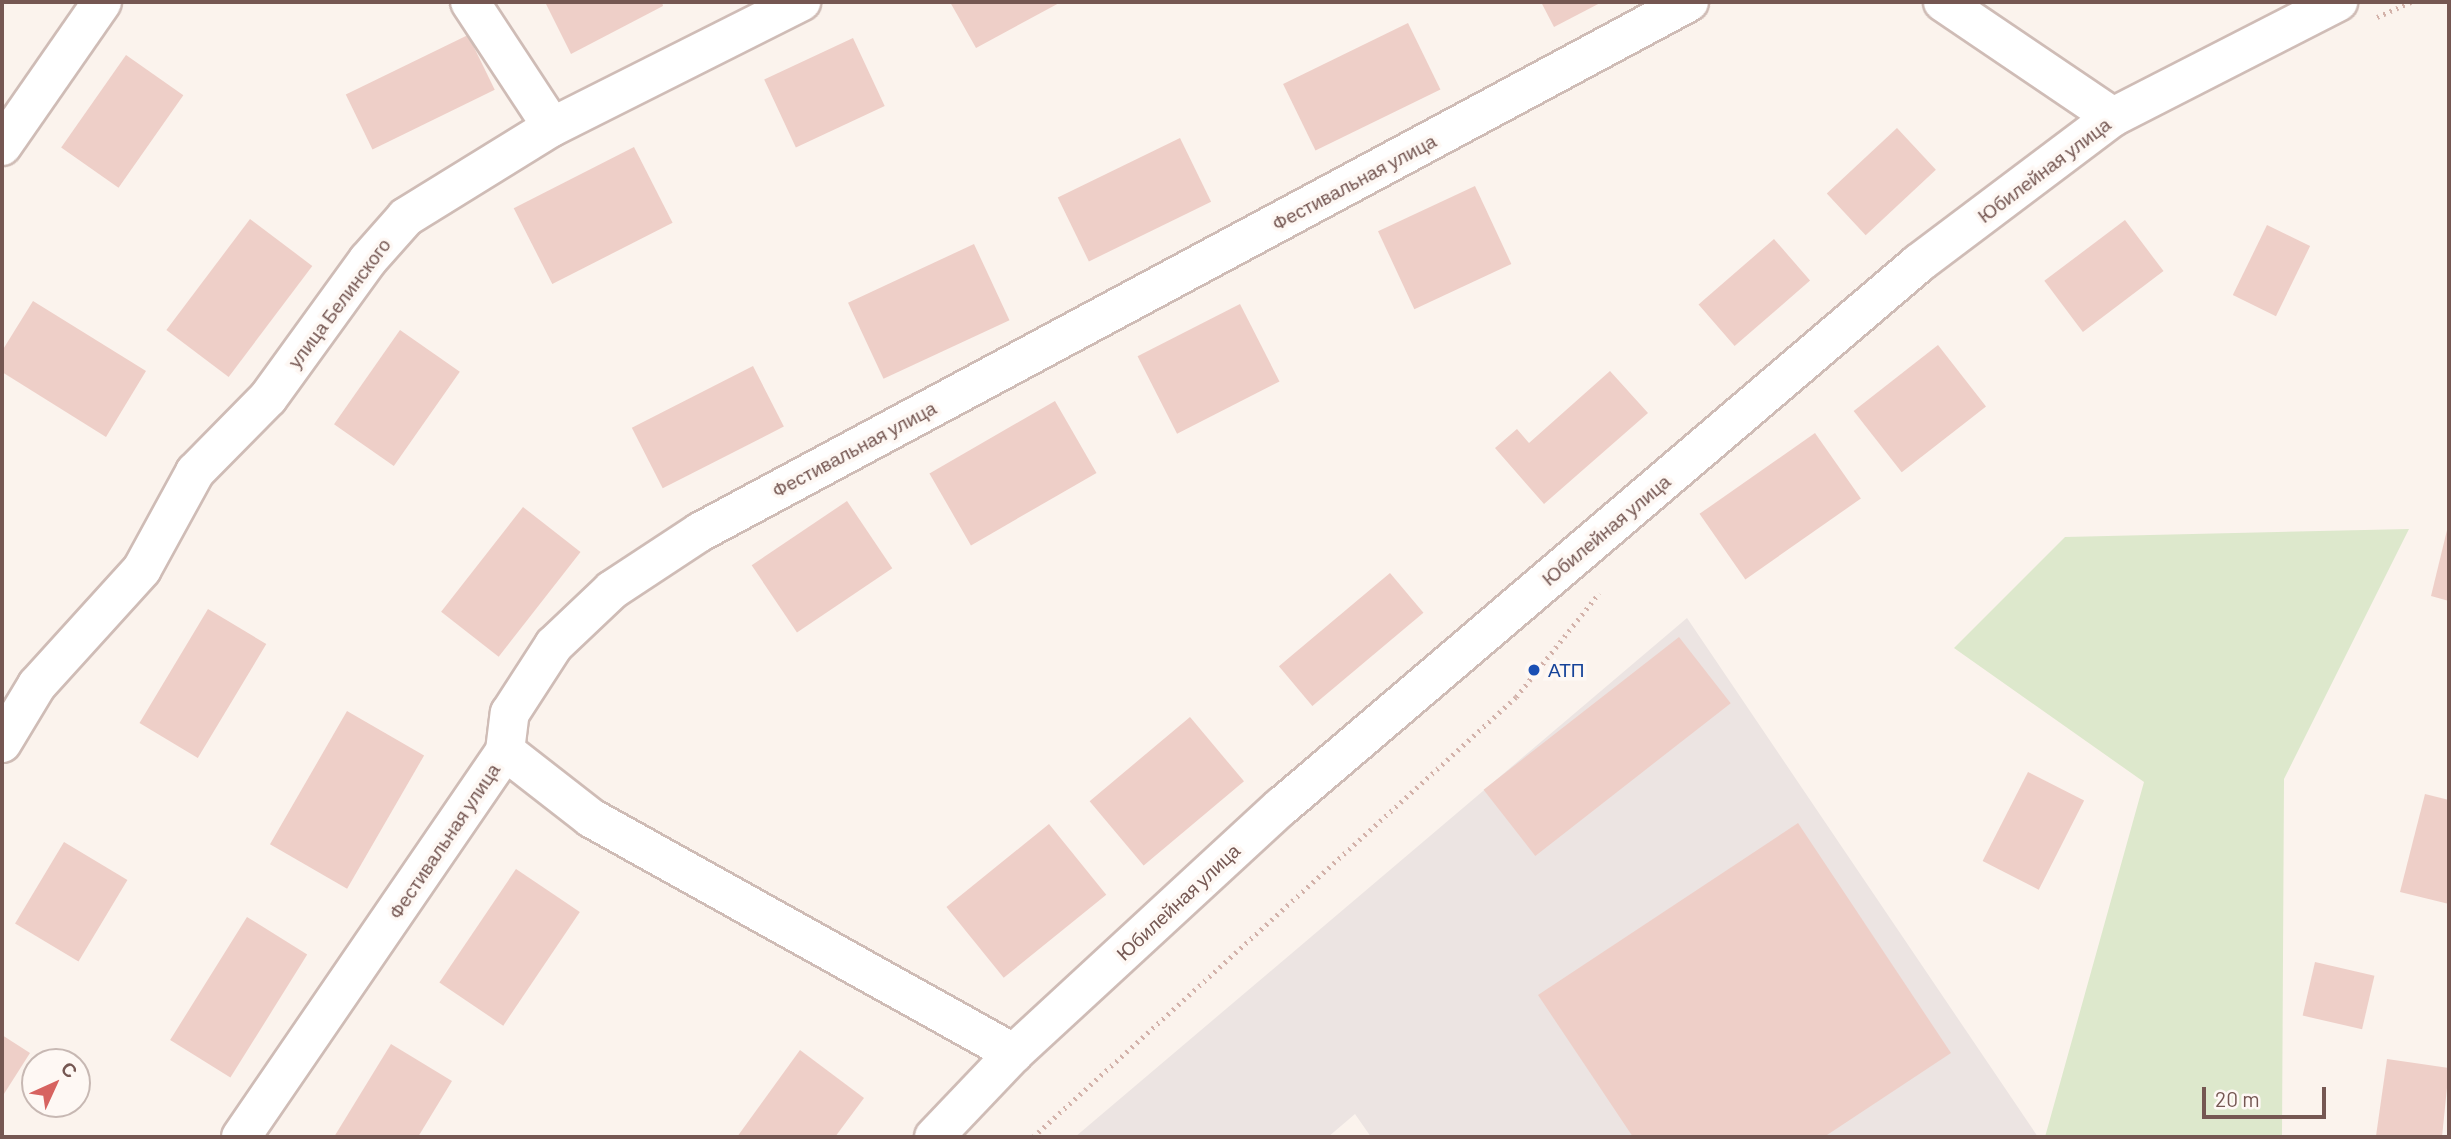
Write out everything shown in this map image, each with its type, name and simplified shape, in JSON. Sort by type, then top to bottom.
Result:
[{"type":"street","points":[[2,146],[102,2]]},
{"type":"street","points":[[470,2],[552,127]]},
{"type":"street","name":"улица Белинского","points":[[2,743],[37,685],[142,569],[195,472],[268,398],[383,243],[406,217],[552,127],[801,2]]},
{"type":"street","name":"Фестивальная улица","points":[[241,1137],[505,751],[510,713],[554,645],[612,590],[700,532],[1689,2]]},
{"type":"street","points":[[1943,2],[2113,117]]},
{"type":"street","name":"Юбилейная улица","points":[[934,1137],[1014,1053],[1281,807],[1888,290],[2113,117],[2338,2]]},
{"type":"street","points":[[505,751],[591,818],[1014,1053]]},
{"type":"path","points":[[2374,18],[2411,2]]},
{"type":"path","points":[[1033,1137],[1516,697],[1608,582]]},
{"type":"shaded area","points":[[1687,618],[2038,1137],[1371,1137],[1355,1114],[1328,1137],[1075,1137]]},
{"type":"green space","points":[[2409,529],[2284,779],[2282,1137],[2045,1137],[2144,782],[1954,648],[2065,537]]},
{"type":"building","points":[[545,2],[662,2],[663,6],[571,54]]},
{"type":"building","points":[[950,2],[1061,2],[976,48]]},
{"type":"building","points":[[1541,2],[1602,2],[1554,27]]},
{"type":"building","points":[[1408,23],[1440,90],[1316,150],[1283,84]]},
{"type":"building","points":[[468,35],[495,90],[373,149],[346,95]]},
{"type":"building","points":[[853,38],[885,106],[796,147],[764,79]]},
{"type":"building","points":[[126,55],[183,95],[119,188],[61,148]]},
{"type":"building","points":[[1897,128],[1936,170],[1866,235],[1827,193]]},
{"type":"building","points":[[1180,138],[1211,202],[1089,261],[1058,198]]},
{"type":"building","points":[[634,147],[673,223],[552,284],[514,208]]},
{"type":"building","points":[[1475,186],[1511,264],[1414,309],[1378,231]]},
{"type":"building","points":[[250,219],[312,266],[229,377],[166,330]]},
{"type":"building","points":[[2125,220],[2164,271],[2083,332],[2044,281]]},
{"type":"building","points":[[2267,225],[2310,246],[2276,316],[2233,295]]},
{"type":"building","points":[[1774,239],[1810,281],[1735,346],[1699,305]]},
{"type":"building","points":[[974,244],[1009,320],[884,379],[848,303]]},
{"type":"building","points":[[33,301],[146,371],[106,437],[2,372],[2,351]]},
{"type":"building","points":[[1240,304],[1279,382],[1177,434],[1138,356]]},
{"type":"building","points":[[400,330],[460,372],[394,466],[334,424]]},
{"type":"building","points":[[1938,345],[1986,406],[1902,472],[1854,411]]},
{"type":"building","points":[[753,366],[784,427],[663,488],[632,428]]},
{"type":"building","points":[[1610,371],[1648,413],[1544,504],[1495,448],[1517,429],[1529,443]]},
{"type":"building","points":[[1055,401],[1096,473],[971,545],[929,474]]},
{"type":"building","points":[[1815,433],[1861,499],[1745,579],[1699,514]]},
{"type":"building","points":[[847,501],[892,568],[797,632],[752,565]]},
{"type":"building","points":[[523,507],[581,552],[499,657],[441,612]]},
{"type":"building","points":[[2449,527],[2449,601],[2431,596]]},
{"type":"building","points":[[1390,573],[1423,613],[1312,706],[1279,666]]},
{"type":"building","points":[[208,609],[266,644],[198,758],[139,723]]},
{"type":"building","points":[[1679,637],[1731,703],[1535,856],[1484,790]]},
{"type":"building","points":[[347,711],[424,756],[347,889],[270,844]]},
{"type":"building","points":[[1190,717],[1244,781],[1144,866],[1090,801]]},
{"type":"building","points":[[2028,772],[2084,801],[2039,890],[1983,861]]},
{"type":"building","points":[[2425,794],[2449,800],[2449,904],[2400,892]]},
{"type":"building","points":[[1798,823],[1951,1053],[1824,1137],[1633,1137],[1538,995]]},
{"type":"building","points":[[1049,824],[1106,895],[1004,978],[946,907]]},
{"type":"building","points":[[64,842],[127,880],[79,962],[15,923]]},
{"type":"building","points":[[516,869],[580,912],[503,1026],[439,983]]},
{"type":"building","points":[[247,917],[307,955],[230,1078],[170,1040]]},
{"type":"building","points":[[2315,962],[2374,976],[2362,1029],[2303,1016]]},
{"type":"building","points":[[2,1035],[22,1048],[21,1067],[2,1097]]},
{"type":"building","points":[[391,1044],[452,1081],[418,1137],[334,1137]]},
{"type":"building","points":[[800,1050],[864,1098],[835,1137],[737,1137]]},
{"type":"building","points":[[2387,1059],[2449,1068],[2442,1137],[2376,1136]]},
{"type":"place","name":"АТП","points":[[1534,670]]}]
